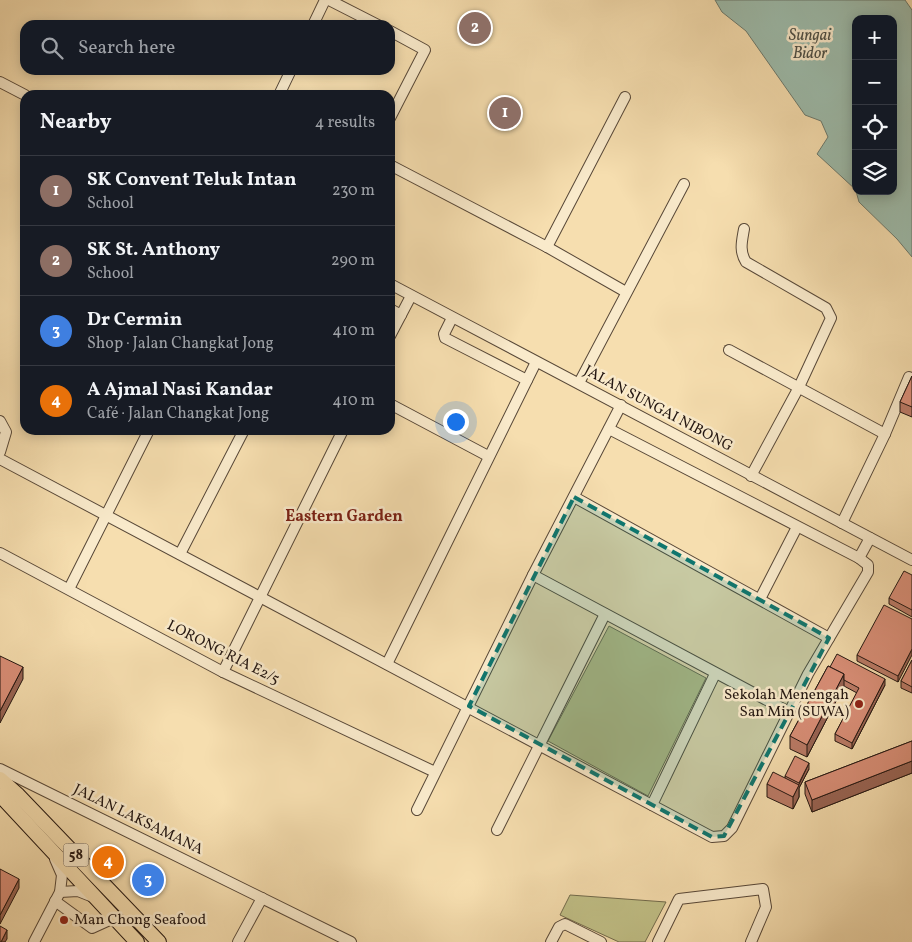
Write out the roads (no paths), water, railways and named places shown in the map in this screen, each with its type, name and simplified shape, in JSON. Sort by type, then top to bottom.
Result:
[{"type":"highway","name":"58","points":[[0,779],[18,795],[152,939]]},
{"type":"highway","name":"58","points":[[0,795],[137,942]]},
{"type":"street","points":[[315,20],[325,0]]},
{"type":"street","points":[[329,0],[368,20]]},
{"type":"street","points":[[395,34],[425,50],[395,108]]},
{"type":"street","points":[[281,90],[288,75]]},
{"type":"street","points":[[0,82],[20,92]]},
{"type":"street","points":[[547,247],[625,97]]},
{"type":"street","points":[[395,168],[547,247],[626,292]]},
{"type":"street","points":[[579,383],[684,184]]},
{"type":"street","points":[[744,229],[741,244],[742,255],[746,262],[829,311],[831,318],[829,326],[799,387],[751,476]]},
{"type":"street","name":"JALAN SUNGAI NIBONG","points":[[395,287],[912,560]]},
{"type":"street","points":[[395,326],[411,296]]},
{"type":"street","points":[[395,312],[401,315]]},
{"type":"street","points":[[452,318],[444,334],[445,338],[527,380]]},
{"type":"street","points":[[729,350],[885,434]]},
{"type":"street","points":[[387,664],[536,362]]},
{"type":"street","points":[[842,523],[885,434],[909,377]]},
{"type":"street","points":[[417,810],[533,575],[621,405]]},
{"type":"street","points":[[395,407],[488,456]]},
{"type":"street","points":[[0,422],[6,428],[6,440],[0,452]]},
{"type":"street","points":[[0,459],[469,706],[712,837],[724,836],[732,828],[789,712],[829,638],[868,572],[868,565],[859,558],[608,429]]},
{"type":"street","points":[[69,589],[147,435]]},
{"type":"street","points":[[180,554],[241,435]]},
{"type":"street","points":[[223,672],[341,435]]},
{"type":"street","points":[[574,497],[829,638]]},
{"type":"street","points":[[760,600],[797,527]]},
{"type":"street","points":[[859,558],[870,538]]},
{"type":"street","name":"LORONG RIA E2/5","points":[[0,553],[223,672],[435,772]]},
{"type":"street","points":[[533,575],[789,712]]},
{"type":"street","points":[[497,830],[605,614]]},
{"type":"street","points":[[652,805],[715,674]]},
{"type":"street","name":"JALAN LAKSAMANA","points":[[0,769],[352,942]]},
{"type":"street","points":[[34,942],[58,897],[62,875],[50,849]]},
{"type":"street","points":[[658,942],[679,899],[763,889],[766,907],[752,942]]},
{"type":"street","points":[[58,897],[78,891],[96,899]]},
{"type":"street","points":[[58,897],[92,928],[114,918]]},
{"type":"street","points":[[238,942],[262,898]]},
{"type":"street","points":[[551,942],[558,927],[566,924],[601,942]]},
{"type":"water","name":"Sungai Bidor","points":[[715,0],[905,0],[912,10],[912,257],[897,239],[859,202],[857,195],[897,195],[897,15],[852,15],[852,186],[817,154],[828,137],[821,121],[805,115],[746,31],[722,12]]},
{"type":"place","name":"SK St. Anthony","points":[[475,28]]},
{"type":"place","name":"SK Convent Teluk Intan","points":[[505,113]]},
{"type":"place","name":"Sekolah Menengah San Min (SUWA)","points":[[859,704]]},
{"type":"place","name":"A Ajmal Nasi Kandar","points":[[108,862]]},
{"type":"place","name":"Dr Cermin","points":[[148,880]]},
{"type":"place","name":"Man Chong Seafood","points":[[64,920]]},
{"type":"district","name":"Eastern Garden","points":[[344,517]]}]
